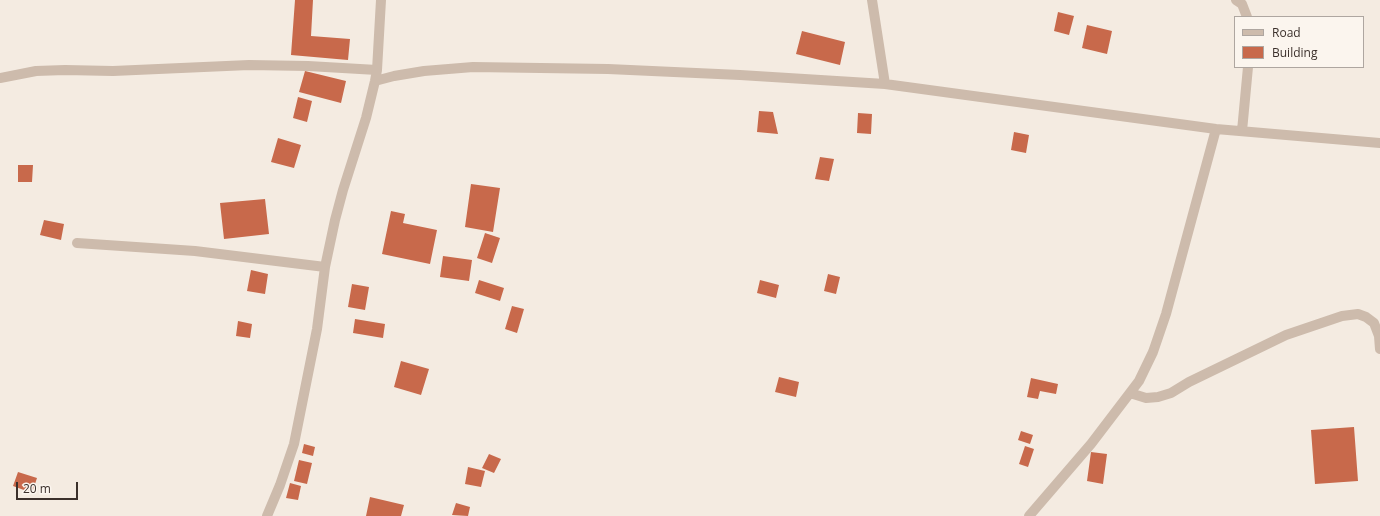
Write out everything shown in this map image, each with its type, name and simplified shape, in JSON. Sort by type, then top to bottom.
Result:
[{"type":"street","points":[[268,516],[294,444],[317,329],[326,267],[343,190],[366,118],[375,81],[381,0]]},
{"type":"street","points":[[872,0],[885,84]]},
{"type":"street","points":[[1236,0],[1242,4],[1246,16]]},
{"type":"street","points":[[0,78],[36,71],[121,71],[249,65],[308,66],[377,70]]},
{"type":"street","points":[[375,81],[424,71],[474,67],[608,69],[885,84],[1216,129],[1380,143]]},
{"type":"street","points":[[1242,131],[1248,68]]},
{"type":"street","points":[[1029,516],[1091,444],[1139,381],[1153,352],[1166,314],[1216,129]]},
{"type":"street","points":[[77,242],[196,251],[326,267]]},
{"type":"street","points":[[1130,393],[1146,398],[1158,397],[1171,393],[1188,382],[1267,343],[1294,332],[1342,316],[1358,314],[1366,317],[1374,323],[1378,327],[1380,349]]},
{"type":"building","points":[[295,0],[313,0],[311,36],[350,39],[348,60],[291,55]]},
{"type":"building","points":[[1058,12],[1074,16],[1069,35],[1054,31]]},
{"type":"building","points":[[1087,25],[1112,31],[1107,54],[1082,48]]},
{"type":"building","points":[[802,31],[845,42],[840,65],[796,54]]},
{"type":"building","points":[[305,71],[346,81],[341,103],[299,92]]},
{"type":"building","points":[[298,97],[312,101],[307,122],[293,118]]},
{"type":"building","points":[[759,111],[773,112],[778,134],[757,132]]},
{"type":"building","points":[[858,113],[872,114],[871,134],[857,133]]},
{"type":"building","points":[[1014,132],[1029,135],[1026,153],[1011,150]]},
{"type":"building","points":[[278,138],[301,145],[294,168],[271,162]]},
{"type":"building","points":[[820,157],[834,159],[829,181],[815,179]]},
{"type":"building","points":[[18,165],[33,165],[32,182],[18,182]]},
{"type":"building","points":[[471,184],[500,188],[493,232],[465,227]]},
{"type":"building","points":[[265,199],[269,234],[224,239],[220,203]]},
{"type":"building","points":[[391,211],[405,214],[403,223],[437,230],[430,264],[382,254]]},
{"type":"building","points":[[44,220],[64,224],[61,240],[40,235]]},
{"type":"building","points":[[485,233],[500,238],[492,263],[477,258]]},
{"type":"building","points":[[443,256],[472,260],[469,281],[440,277]]},
{"type":"building","points":[[251,270],[268,274],[265,294],[247,291]]},
{"type":"building","points":[[828,274],[840,277],[836,294],[824,291]]},
{"type":"building","points":[[479,280],[504,288],[500,301],[475,293]]},
{"type":"building","points":[[760,280],[779,285],[776,298],[757,293]]},
{"type":"building","points":[[352,284],[369,287],[365,310],[348,307]]},
{"type":"building","points":[[512,306],[524,309],[517,333],[505,329]]},
{"type":"building","points":[[355,319],[385,324],[383,338],[353,333]]},
{"type":"building","points":[[238,321],[252,324],[250,338],[236,336]]},
{"type":"building","points":[[401,361],[429,369],[421,395],[394,387]]},
{"type":"building","points":[[779,377],[799,382],[796,397],[775,392]]},
{"type":"building","points":[[1031,378],[1058,384],[1056,394],[1040,391],[1038,399],[1027,397]]},
{"type":"building","points":[[1354,427],[1358,481],[1315,484],[1311,430]]},
{"type":"building","points":[[1021,431],[1033,435],[1030,444],[1018,440]]},
{"type":"building","points":[[304,444],[315,447],[313,456],[302,453]]},
{"type":"building","points":[[1025,446],[1034,449],[1028,467],[1019,464]]},
{"type":"building","points":[[1091,452],[1107,454],[1103,484],[1087,481]]},
{"type":"building","points":[[489,454],[501,459],[494,473],[482,468]]},
{"type":"building","points":[[299,460],[312,463],[307,484],[294,481]]},
{"type":"building","points":[[468,467],[485,471],[481,487],[465,484]]},
{"type":"building","points":[[18,472],[37,478],[32,493],[13,486]]},
{"type":"building","points":[[290,483],[301,486],[298,500],[286,498]]},
{"type":"building","points":[[370,497],[404,505],[401,516],[366,516]]},
{"type":"building","points":[[456,503],[470,507],[468,516],[452,515]]}]
